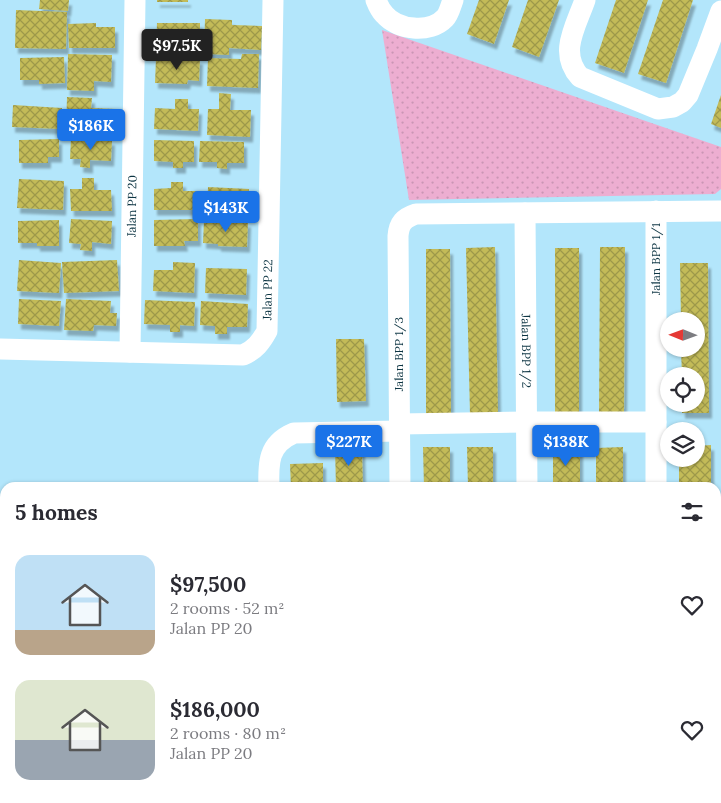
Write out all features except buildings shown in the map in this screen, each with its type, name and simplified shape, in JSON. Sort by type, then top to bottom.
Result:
[{"type":"street","name":"Jalan PP 20","points":[[130,352],[135,0]]},
{"type":"street","name":"Jalan PP 22","points":[[0,348],[243,355],[251,352],[257,346],[267,330],[272,0]]},
{"type":"street","points":[[376,0],[383,13],[394,23],[424,28],[436,25],[446,18],[453,0]]},
{"type":"street","points":[[585,0],[568,50],[574,71],[580,77],[658,109],[673,107],[682,102],[688,95],[721,11]]},
{"type":"street","name":"Jalan BPP 1/1","points":[[656,211],[656,482]]},
{"type":"street","points":[[525,213],[721,211]]},
{"type":"street","name":"Jalan BPP 1/3","points":[[400,482],[398,236],[402,221],[408,216],[416,214],[525,213]]},
{"type":"street","name":"Jalan BPP 1/2","points":[[525,213],[527,482]]},
{"type":"street","points":[[269,482],[268,464],[272,453],[284,437],[294,433],[527,422],[656,422]]},
{"type":"shaded area","points":[[382,30],[721,147],[721,189],[715,194],[409,200]]}]
